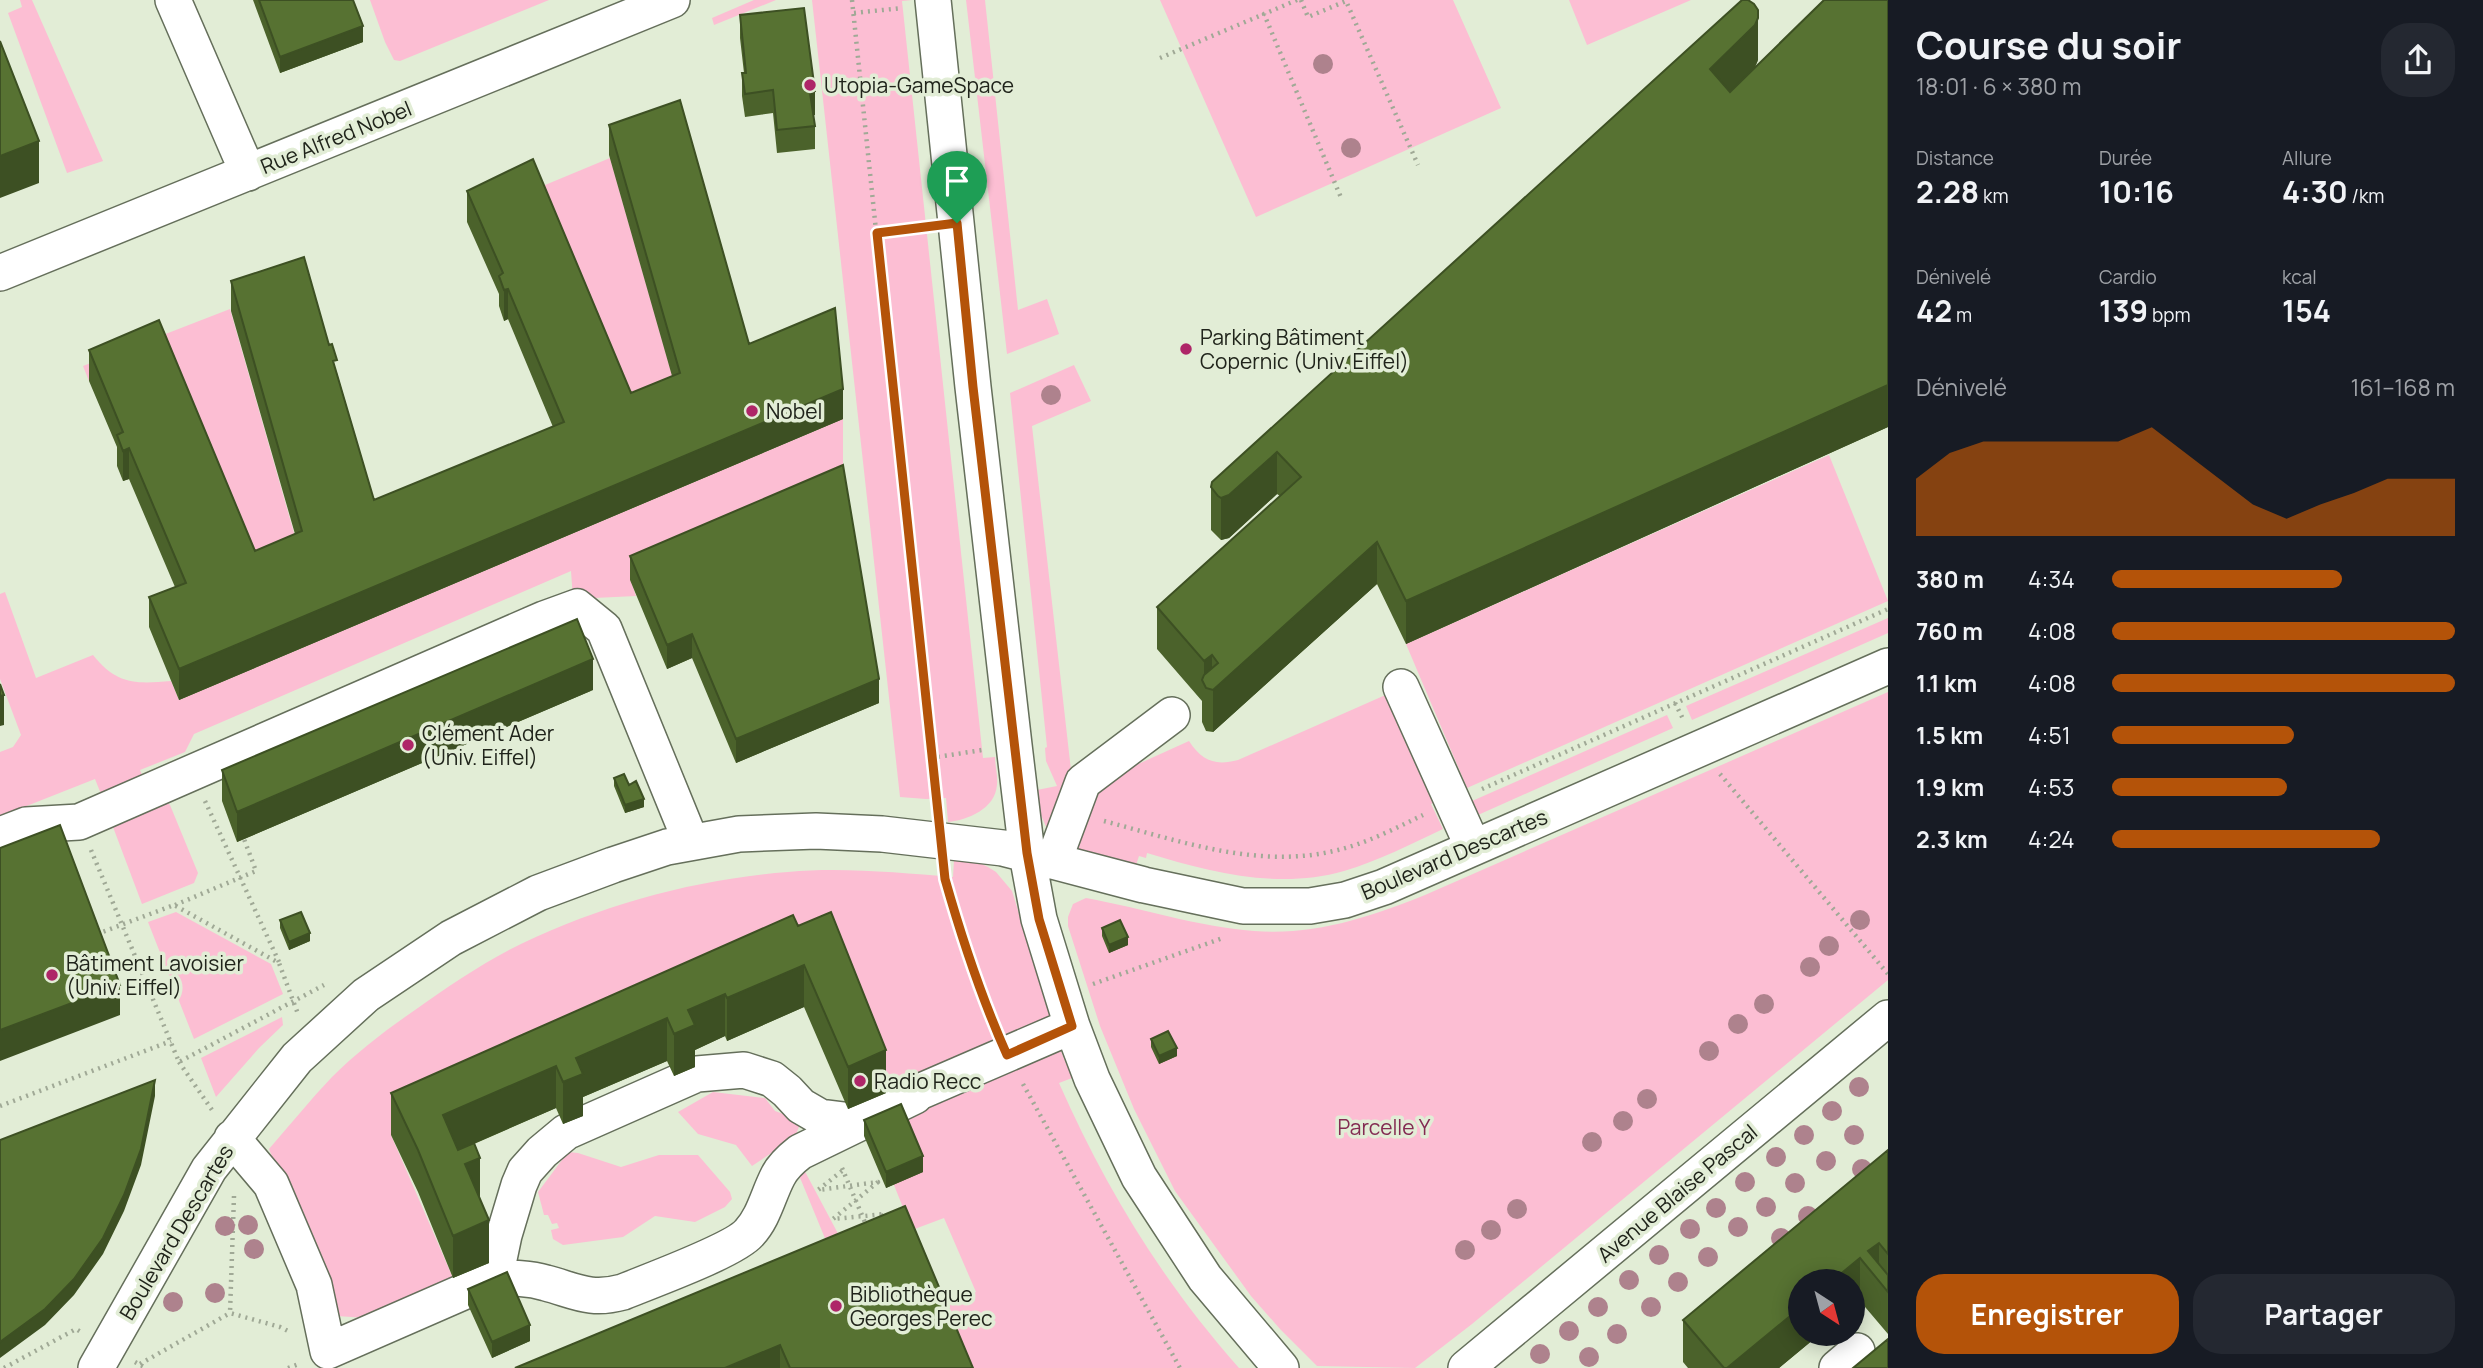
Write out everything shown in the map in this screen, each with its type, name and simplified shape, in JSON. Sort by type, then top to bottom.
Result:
[{"type":"street","points":[[173,0],[248,173]]},
{"type":"street","name":"Rue Alfred Nobel","points":[[0,273],[671,0]]},
{"type":"street","points":[[934,2],[976,414],[1040,857],[1039,919],[1072,1026],[1097,1090],[1145,1186],[1205,1278],[1281,1368]]},
{"type":"street","points":[[0,835],[26,825],[79,822],[577,607],[604,629],[691,842]]},
{"type":"street","points":[[539,666],[544,619]]},
{"type":"street","name":"Boulevard Descartes","points":[[96,1368],[209,1169],[298,1058],[366,995],[450,938],[538,893],[667,846],[738,834],[816,831],[882,834],[1003,848],[1144,885],[1243,906],[1310,906],[1345,900],[1384,887],[1888,666]]},
{"type":"street","points":[[1401,687],[1473,847]]},
{"type":"street","points":[[1040,857],[1083,782],[1172,715]]},
{"type":"street","name":"Avenue Blaise Pascal","points":[[1465,1368],[1888,1018]]},
{"type":"street","points":[[232,1138],[271,1184],[314,1285],[328,1351],[495,1278],[521,1278],[548,1283],[569,1292],[599,1296],[623,1292],[727,1248],[748,1236],[758,1222],[778,1175],[800,1152],[915,1096],[1072,1026]]},
{"type":"street","points":[[495,1278],[519,1185],[526,1171],[542,1152],[566,1132],[697,1074],[744,1070],[772,1079],[788,1091],[801,1106],[820,1117],[838,1121],[852,1121],[915,1096]]},
{"type":"path","points":[[852,0],[945,879],[967,955],[987,1011],[1007,1055],[1180,1368]]},
{"type":"path","points":[[1160,58],[1299,0],[1308,17],[1347,0],[1418,165]]},
{"type":"path","points":[[854,13],[934,2]]},
{"type":"path","points":[[1264,14],[1342,200]]},
{"type":"path","points":[[877,233],[957,223]]},
{"type":"path","points":[[1697,748],[1888,974]]},
{"type":"path","points":[[192,774],[279,963],[301,1022]]},
{"type":"path","points":[[79,822],[180,1062],[212,1110]]},
{"type":"path","points":[[90,936],[256,871],[244,839]]},
{"type":"path","points":[[174,905],[279,963]]},
{"type":"path","points":[[1221,931],[1233,934]]},
{"type":"path","points":[[180,1062],[332,981]]},
{"type":"path","points":[[0,1107],[171,1041]]},
{"type":"path","points":[[829,1138],[872,1238]]},
{"type":"path","points":[[851,1164],[818,1190],[878,1182],[833,1219],[885,1214],[856,1233]]},
{"type":"path","points":[[230,1313],[234,1190]]},
{"type":"path","points":[[139,1364],[230,1313],[280,1326]]},
{"type":"path","points":[[4,1368],[76,1329]]},
{"type":"green space","points":[[20,0],[32,0],[103,161],[67,173],[8,13],[22,7]]},
{"type":"green space","points":[[370,0],[549,0],[400,61],[394,60],[385,42]]},
{"type":"green space","points":[[754,0],[776,0],[714,25],[712,18]]},
{"type":"green space","points":[[812,0],[912,0],[902,1],[983,758],[995,757],[997,778],[995,793],[986,807],[972,816],[956,821],[948,822],[946,798],[900,797]]},
{"type":"green space","points":[[966,0],[985,0],[1018,310],[1047,299],[1059,334],[1007,354]]},
{"type":"green space","points":[[1160,0],[1453,0],[1501,108],[1256,217]]},
{"type":"green space","points":[[1569,0],[1691,0],[1587,45]]},
{"type":"green space","points":[[610,158],[680,403],[631,423],[533,190]]},
{"type":"green space","points":[[230,309],[302,561],[255,581],[159,351],[89,381],[83,366]]},
{"type":"green space","points":[[1074,365],[1091,401],[1032,426],[1072,779],[1048,831],[1040,813],[1037,790],[1057,786],[1046,761],[1047,747],[1010,393]]},
{"type":"green space","points":[[843,419],[843,489],[630,579],[636,596],[573,599],[571,571],[194,734],[185,752],[140,770],[145,782],[103,799],[95,779],[19,809],[0,823],[0,752],[13,747],[21,735],[0,679],[0,594],[5,592],[36,678],[93,655],[110,672],[128,680],[171,681],[179,700]]},
{"type":"green space","points":[[1829,455],[1888,601],[1467,788],[1406,644]]},
{"type":"green space","points":[[1888,618],[1888,633],[1692,720],[1686,706]]},
{"type":"green space","name":"Parcelle Y","points":[[1888,692],[1888,980],[1472,1324],[1415,1368],[1317,1366],[1251,1296],[1175,1191],[1134,1109],[1100,1026],[1068,926],[1073,904],[1086,898],[1212,926],[1254,931],[1298,931],[1341,923],[1384,911],[1425,895]]},
{"type":"green space","points":[[1390,693],[1437,801],[1431,804],[1443,829],[1357,867],[1294,879],[1269,879],[1220,872],[1147,853],[1146,858],[1139,856],[1136,865],[1076,849],[1092,785],[1189,741],[1199,753],[1210,760],[1238,760]]},
{"type":"green space","points":[[1667,715],[1673,728],[1478,815],[1472,801]]},
{"type":"green space","points":[[159,796],[170,805],[198,873],[194,883],[142,904],[110,819]]},
{"type":"green space","points":[[954,860],[980,863],[988,867],[996,872],[1012,891],[1053,1024],[886,1093],[831,955],[391,1135],[453,1278],[366,1318],[337,1316],[269,1149],[332,1077],[393,1025],[467,974],[509,950],[554,929],[619,905],[686,887],[788,872],[850,870],[953,877]]},
{"type":"green space","points":[[176,912],[271,964],[283,994],[194,1039],[148,922]]},
{"type":"green space","points":[[282,1017],[283,1025],[216,1097],[201,1058]]},
{"type":"green space","points":[[1058,1044],[1072,1078],[1059,1083],[1116,1197],[1185,1302],[1239,1368],[960,1368],[937,1311],[976,1292],[944,1218],[912,1230],[894,1185],[901,1120],[990,1074]]},
{"type":"green space","points":[[713,1092],[765,1098],[775,1111],[797,1119],[800,1124],[795,1137],[752,1166],[736,1145],[698,1134],[678,1112]]},
{"type":"green space","points":[[568,1152],[621,1167],[659,1155],[698,1155],[730,1192],[732,1199],[725,1207],[695,1222],[655,1216],[623,1237],[563,1245],[553,1239],[551,1230],[559,1228],[557,1223],[552,1224],[548,1215],[544,1215],[538,1192]]},
{"type":"green space","points":[[801,1164],[851,1258],[836,1265],[796,1168]]},
{"type":"building","points":[[259,0],[353,0],[363,26],[280,57]]},
{"type":"building","points":[[1742,0],[1748,0],[1758,10],[1755,25],[1710,69],[1730,92],[1824,0],[1888,0],[1888,385],[1406,601],[1377,542],[1213,690],[1206,688],[1202,680],[1204,675],[1218,663],[1212,655],[1204,661],[1157,607],[1301,477],[1277,452],[1229,495],[1221,498],[1218,496],[1211,487],[1212,482]]},
{"type":"building","points":[[804,8],[815,91],[810,93],[815,126],[777,130],[773,90],[745,94],[742,73],[746,73],[740,15]]},
{"type":"building","points":[[0,41],[39,141],[0,156]]},
{"type":"building","name":"Nobel","points":[[680,100],[749,344],[835,308],[843,389],[179,669],[149,597],[186,583],[129,448],[123,451],[117,435],[123,432],[89,350],[159,320],[255,551],[302,531],[231,281],[304,257],[329,345],[332,344],[337,360],[333,361],[374,500],[564,422],[508,289],[504,290],[499,276],[503,273],[467,191],[533,159],[631,393],[680,373],[609,125]]},
{"type":"building","points":[[843,465],[879,679],[736,739],[692,634],[667,645],[630,556]]},
{"type":"building","points":[[577,619],[593,659],[237,812],[222,770]]},
{"type":"building","points":[[624,774],[629,785],[636,781],[644,799],[625,805],[614,778]]},
{"type":"building","name":"Bâtiment Lavoisier (Univ. Eiffel)","points":[[60,825],[120,985],[0,1030],[0,848]]},
{"type":"building","points":[[301,912],[310,933],[289,942],[280,920]]},
{"type":"building","points":[[831,912],[886,1050],[848,1067],[804,965],[727,998],[725,994],[688,1010],[695,1025],[674,1034],[667,1018],[576,1058],[583,1074],[563,1082],[556,1066],[443,1115],[458,1150],[474,1143],[480,1158],[465,1164],[489,1220],[453,1236],[391,1093],[793,915],[798,926]]},
{"type":"building","points":[[1120,920],[1128,937],[1109,945],[1102,928]]},
{"type":"building","points":[[1168,1031],[1177,1048],[1159,1056],[1151,1039]]},
{"type":"building","points":[[155,1080],[141,1149],[124,1195],[103,1238],[74,1279],[45,1309],[0,1342],[0,1140]]},
{"type":"building","points":[[901,1104],[923,1156],[886,1172],[864,1120]]},
{"type":"building","points":[[1888,1150],[1888,1254],[1879,1243],[1868,1251],[1888,1275],[1888,1292],[1860,1258],[1847,1269],[1788,1269],[1788,1318],[1727,1368],[1724,1368],[1683,1320]]},
{"type":"building","name":"Bibliothèque Georges Perec","points":[[905,1206],[973,1368],[790,1368],[780,1345],[725,1368],[515,1368]]},
{"type":"building","points":[[507,1272],[530,1325],[492,1342],[468,1289]]},
{"type":"building","points":[[1888,1339],[1888,1368],[1853,1368]]},
{"type":"place","name":"Utopia-GameSpace","points":[[810,85]]},
{"type":"place","name":"Parking Bâtiment Copernic (Univ. Eiffel)","points":[[1186,349]]},
{"type":"place","name":"Nobel","points":[[752,411]]},
{"type":"place","name":"Clément Ader (Univ. Eiffel)","points":[[408,745]]},
{"type":"place","name":"Bâtiment Lavoisier (Univ. Eiffel)","points":[[52,975]]},
{"type":"place","name":"Radio Recc","points":[[860,1081]]},
{"type":"place","name":"Bibliothèque Georges Perec","points":[[836,1306]]},
{"type":"route","points":[[957,223],[973,387],[1027,853],[1039,919],[1072,1026],[1007,1055],[987,1011],[967,955],[945,879],[877,233],[957,223]]}]
